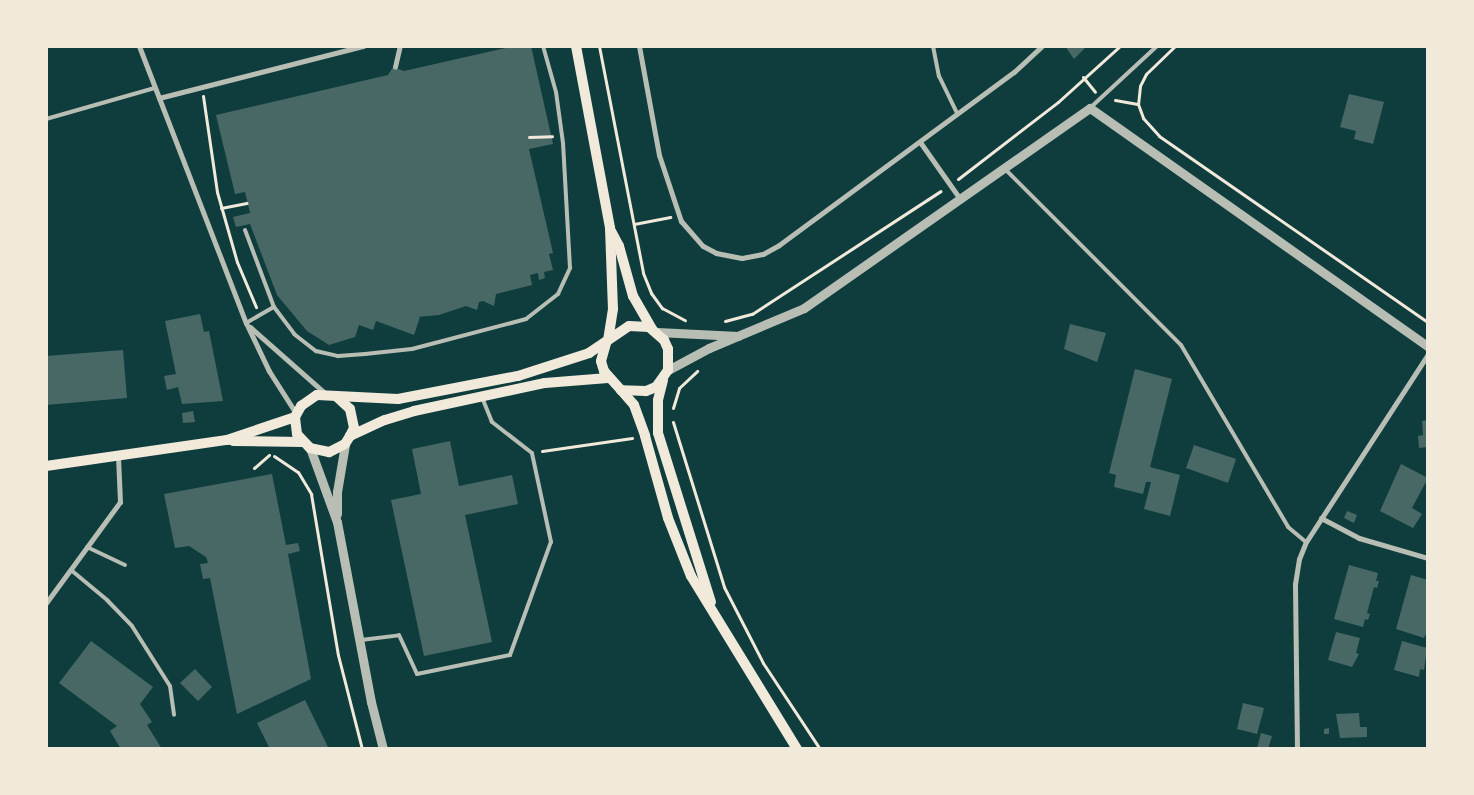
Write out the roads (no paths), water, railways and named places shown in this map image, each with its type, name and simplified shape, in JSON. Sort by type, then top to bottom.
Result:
[{"type":"main road","points":[[576,46],[610,228],[613,292],[607,341],[601,361],[608,378],[634,405],[646,436],[668,518],[691,576],[797,749]]},
{"type":"main road","points":[[610,228],[618,246],[633,296],[668,349],[666,374],[658,400],[658,433],[681,512],[720,626]]},
{"type":"main road","points":[[46,466],[227,440],[296,416],[308,399],[331,395],[414,397],[563,363],[607,341],[629,326],[655,330]]},
{"type":"main road","points":[[621,390],[646,391],[666,374]]},
{"type":"main road","points":[[227,440],[306,445],[329,452],[348,440],[400,414],[546,383],[608,378]]},
{"type":"main road","points":[[331,395],[350,409],[354,428],[348,440]]},
{"type":"main road","points":[[296,416],[297,434],[306,445]]},
{"type":"street","points":[[139,46],[246,323],[269,372],[296,416]]},
{"type":"street","points":[[159,98],[363,46]]},
{"type":"street","points":[[395,67],[400,46]]},
{"type":"street","points":[[639,46],[659,155],[678,215],[691,236],[716,253],[742,258],[762,254],[920,142],[1014,72],[1042,46]]},
{"type":"street","points":[[666,374],[709,348],[743,336],[804,308],[1005,170],[1090,108],[1428,346]]},
{"type":"street","points":[[920,142],[961,200]]},
{"type":"street","points":[[246,323],[282,358],[331,395]]},
{"type":"street","points":[[655,330],[743,336]]},
{"type":"street","points":[[1297,749],[1295,584],[1306,542],[1428,354]]},
{"type":"street","points":[[337,522],[337,492],[348,440]]},
{"type":"street","points":[[306,445],[337,522],[383,749]]},
{"type":"street","points":[[46,602],[120,502],[118,456]]},
{"type":"street","points":[[1321,518],[1360,538],[1428,558]]},
{"type":"lane","points":[[245,230],[274,307],[294,334],[316,351],[338,356],[412,349],[456,339],[526,319],[558,294],[570,268],[563,135],[556,92],[543,46]]},
{"type":"lane","points":[[933,46],[939,76],[957,113]]},
{"type":"lane","points":[[1090,108],[1157,46]]},
{"type":"lane","points":[[46,119],[155,88]]},
{"type":"lane","points":[[1005,170],[1181,345],[1288,527],[1306,542]]},
{"type":"lane","points":[[246,323],[274,307]]},
{"type":"lane","points":[[360,640],[399,635],[417,674],[510,655],[551,542],[532,453],[492,422],[482,397]]},
{"type":"lane","points":[[87,547],[125,565]]},
{"type":"lane","points":[[71,570],[107,600],[132,626],[170,686],[174,715]]}]
